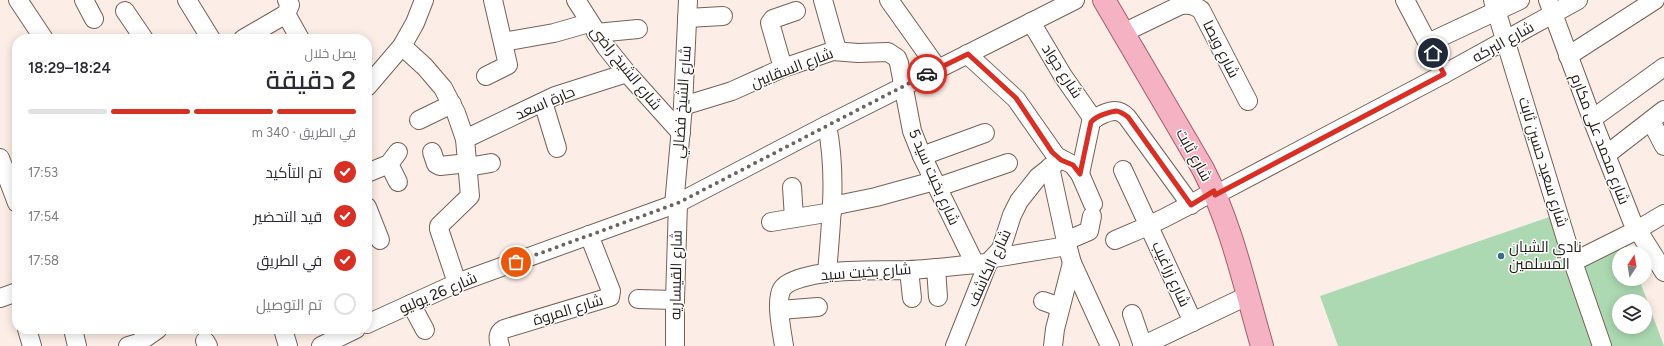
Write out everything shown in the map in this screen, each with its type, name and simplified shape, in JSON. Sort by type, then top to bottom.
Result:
[{"type":"main road","name":"شارع ثابت","points":[[1104,0],[1202,169],[1214,193],[1225,222],[1262,346]]},
{"type":"street","points":[[18,0],[41,34]]},
{"type":"street","points":[[84,0],[94,19]]},
{"type":"street","points":[[187,0],[208,34]]},
{"type":"street","points":[[372,81],[402,46],[416,23],[424,0]]},
{"type":"street","points":[[486,76],[508,66],[493,0]]},
{"type":"street","name":"شارع الشيخ راضى","points":[[576,0],[593,28],[627,74],[681,133]]},
{"type":"street","name":"شارع الشيخ فضالي","points":[[676,204],[683,106],[688,0]]},
{"type":"street","points":[[822,0],[837,50]]},
{"type":"street","points":[[889,0],[938,69]]},
{"type":"street","name":"شارع 26 يوليو","points":[[372,322],[457,283],[676,204],[827,125],[1075,0]]},
{"type":"street","points":[[1405,0],[1444,74]]},
{"type":"street","points":[[1428,43],[1495,5],[1520,0]]},
{"type":"street","name":"شارع البركه","points":[[1116,240],[1149,226],[1191,205],[1444,74],[1507,40],[1551,7],[1578,0]]},
{"type":"street","points":[[1568,56],[1655,0]]},
{"type":"street","name":"شارع ويصا","points":[[1123,33],[1181,5],[1188,4],[1195,6],[1201,10],[1248,101]]},
{"type":"street","name":"شارع سعيد حسين ثابت","points":[[1495,5],[1507,40],[1573,262],[1602,346]]},
{"type":"street","points":[[250,34],[286,7],[298,34]]},
{"type":"street","name":"شارع محمد على مكارم","points":[[1551,7],[1592,119],[1637,230],[1664,272]]},
{"type":"street","points":[[125,11],[141,34]]},
{"type":"street","points":[[783,68],[770,23],[773,19],[796,11]]},
{"type":"street","points":[[687,18],[723,16]]},
{"type":"street","name":"شارع جواد","points":[[1031,22],[1063,76],[1093,119]]},
{"type":"street","points":[[503,42],[593,28],[638,29]]},
{"type":"street","points":[[402,46],[425,67],[443,88],[452,104],[465,139],[470,196],[440,226],[439,229],[457,283]]},
{"type":"street","name":"شارع السقايين","points":[[683,106],[732,91],[783,68],[837,50],[888,52],[893,54],[899,63],[903,87]]},
{"type":"street","points":[[968,54],[1016,98],[1052,152],[1056,164],[1068,250],[1110,346]]},
{"type":"street","points":[[1592,119],[1664,67]]},
{"type":"street","name":"حارة اسعد","points":[[465,139],[543,102],[575,89],[627,74]]},
{"type":"street","name":"شارع بخيت سيد 5","points":[[903,87],[911,126],[922,156],[936,184],[985,262]]},
{"type":"street","points":[[543,102],[557,148]]},
{"type":"street","points":[[419,120],[452,104]]},
{"type":"street","points":[[1080,174],[1090,125],[1093,119],[1115,111],[1120,112],[1128,117],[1191,205]]},
{"type":"street","points":[[1606,155],[1657,116],[1664,146]]},
{"type":"street","points":[[827,125],[833,169],[832,209],[827,273]]},
{"type":"street","points":[[922,156],[985,134]]},
{"type":"street","points":[[432,152],[436,164],[440,166],[492,163]]},
{"type":"street","points":[[0,158],[3,177],[12,194]]},
{"type":"street","points":[[372,170],[394,158],[398,182]]},
{"type":"street","points":[[771,222],[794,218],[876,197],[936,184],[1008,163]]},
{"type":"street","points":[[1056,164],[1073,165],[1080,174]]},
{"type":"street","name":"شارع الكاشف","points":[[955,346],[985,262],[1001,249],[1012,215],[1019,201],[1038,177],[1056,164]]},
{"type":"street","name":"شارع زراغيب","points":[[1123,170],[1193,322]]},
{"type":"street","name":"شارع بخيت سيد","points":[[784,346],[780,295],[782,289],[793,280],[827,273],[936,268],[1068,250],[1089,231],[1092,210],[1080,174]]},
{"type":"street","points":[[792,187],[794,218]]},
{"type":"street","name":"شارع القيساريه","points":[[676,204],[674,300],[676,346]]},
{"type":"street","points":[[1573,262],[1637,230],[1664,214]]},
{"type":"street","points":[[372,220],[380,240]]},
{"type":"street","name":"شارع المروة","points":[[500,346],[498,336],[500,331],[504,329],[610,297],[611,291],[589,235]]},
{"type":"street","points":[[1053,346],[1068,250]]},
{"type":"street","points":[[936,268],[938,297]]},
{"type":"street","points":[[909,270],[912,298]]},
{"type":"street","points":[[0,298],[12,294]]},
{"type":"street","points":[[1132,314],[1143,346],[1247,296]]},
{"type":"street","points":[[638,299],[674,300]]},
{"type":"street","points":[[1043,301],[1060,307]]},
{"type":"street","points":[[411,304],[424,330]]},
{"type":"street","points":[[780,310],[818,307]]},
{"type":"street","points":[[28,334],[32,346]]},
{"type":"street","points":[[74,334],[77,346]]},
{"type":"street","points":[[128,346],[138,343],[151,334]]},
{"type":"street","points":[[284,334],[288,346]]},
{"type":"street","points":[[321,346],[354,336]]},
{"type":"green space","name":"نادي الشبان المسلمين","points":[[1552,216],[1597,346],[1338,346],[1320,296]]},
{"type":"green space","points":[[1625,240],[1627,246],[1613,246]]},
{"type":"green space","points":[[1612,246],[1612,286],[1642,286],[1645,294],[1612,294],[1612,334],[1652,334],[1652,314],[1664,346],[1606,346],[1578,263]]},
{"type":"way so far","points":[[516,262],[678,203],[927,74]]},
{"type":"place","name":"نادي الشبان المسلمين","points":[[1501,256]]},
{"type":"route","points":[[927,74],[968,54],[1016,98],[1052,152],[1061,160],[1073,165],[1080,174],[1091,122],[1095,118],[1115,111],[1120,112],[1128,117],[1191,205],[1214,191],[1215,195],[1444,74],[1433,53]]}]
